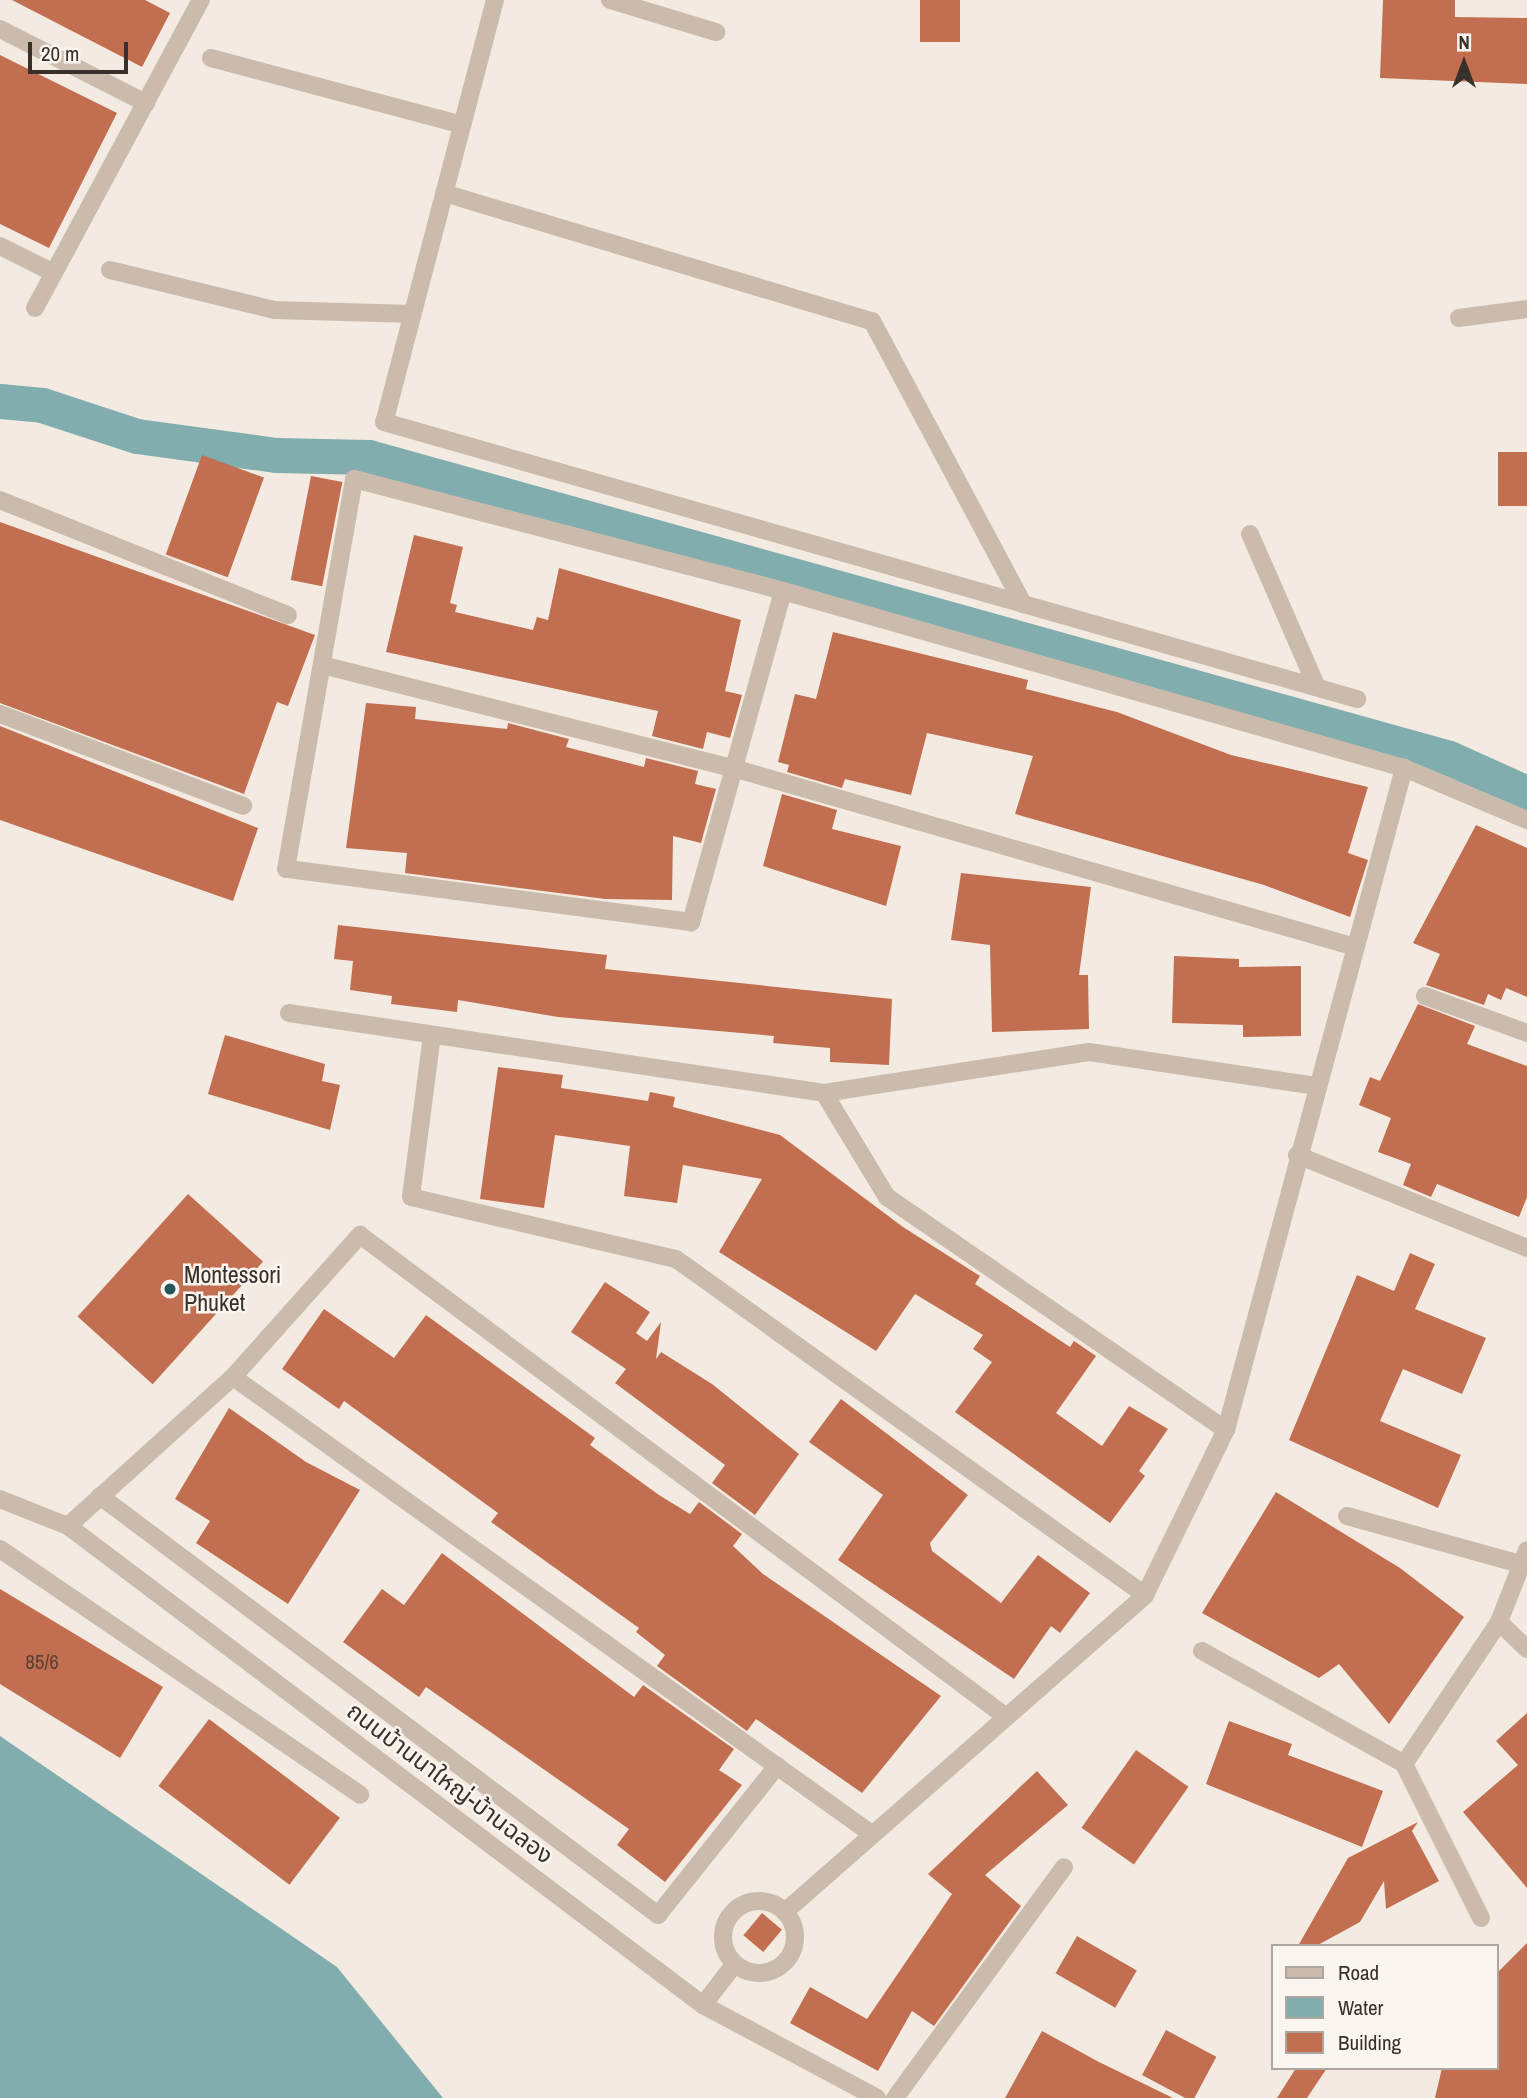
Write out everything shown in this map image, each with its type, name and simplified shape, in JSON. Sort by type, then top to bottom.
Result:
[{"type":"street","points":[[36,308],[201,0]]},
{"type":"street","points":[[495,0],[384,422],[1357,699]]},
{"type":"street","points":[[610,0],[716,32]]},
{"type":"street","points":[[0,29],[146,103]]},
{"type":"street","points":[[211,58],[462,125]]},
{"type":"street","points":[[444,193],[873,321],[1023,604]]},
{"type":"street","points":[[0,246],[54,273]]},
{"type":"street","points":[[110,270],[274,310],[412,314]]},
{"type":"street","points":[[1460,318],[1527,309]]},
{"type":"street","points":[[783,591],[691,922],[286,869],[354,479],[783,591],[1404,768],[1527,820]]},
{"type":"street","points":[[0,500],[288,615]]},
{"type":"street","points":[[1250,534],[1317,687]]},
{"type":"street","points":[[321,665],[733,768],[1355,947]]},
{"type":"street","points":[[0,714],[243,806]]},
{"type":"street","points":[[787,1910],[869,1832],[1145,1595],[1226,1430],[1297,1156],[1404,768]]},
{"type":"street","points":[[1425,996],[1527,1033]]},
{"type":"street","points":[[289,1013],[824,1093],[1089,1052],[1317,1086]]},
{"type":"street","points":[[432,1035],[411,1197],[676,1259],[1145,1595]]},
{"type":"street","points":[[824,1093],[887,1197],[1226,1430]]},
{"type":"street","points":[[1297,1156],[1527,1248]]},
{"type":"street","points":[[68,1526],[233,1377],[360,1235],[1005,1716]]},
{"type":"street","points":[[233,1377],[869,1832]]},
{"type":"street","points":[[100,1496],[658,1915],[777,1766]]},
{"type":"street","name":"ถนนบ้านนาใหญ่-บ้านฉลอง","points":[[0,1499],[68,1526],[703,2005],[877,2098]]},
{"type":"street","points":[[1348,1516],[1522,1557],[1499,1622],[1404,1763]]},
{"type":"street","points":[[0,1549],[360,1795]]},
{"type":"street","points":[[1499,1622],[1527,1649]]},
{"type":"street","points":[[1202,1651],[1404,1763],[1481,1917]]},
{"type":"street","points":[[895,2098],[1064,1867]]},
{"type":"street","points":[[761,1900],[787,1910],[794,1949],[779,1966],[755,1972],[733,1966],[724,1949],[724,1929],[738,1906],[761,1900]]},
{"type":"street","points":[[703,2005],[733,1966]]},
{"type":"water","points":[[0,1736],[337,1967],[443,2098],[0,2098]]},
{"type":"building","points":[[12,0],[145,0],[170,13],[142,67]]},
{"type":"building","points":[[920,0],[960,0],[960,42],[920,42]]},
{"type":"building","points":[[1383,0],[1455,0],[1455,17],[1527,18],[1527,84],[1380,78]]},
{"type":"building","points":[[0,55],[117,113],[49,248],[0,224]]},
{"type":"building","points":[[1498,452],[1527,452],[1527,506],[1498,506]]},
{"type":"building","points":[[202,455],[264,478],[228,577],[166,555]]},
{"type":"building","points":[[311,476],[342,482],[322,586],[291,580]]},
{"type":"building","points":[[0,522],[315,635],[288,706],[277,702],[244,794],[0,703]]},
{"type":"building","points":[[414,535],[463,547],[450,603],[457,605],[455,612],[533,630],[537,617],[548,620],[559,568],[741,620],[725,691],[742,695],[730,738],[707,732],[703,749],[652,736],[658,711],[386,652]]},
{"type":"building","points":[[833,632],[1028,680],[1026,689],[1117,712],[1231,755],[1368,787],[1348,853],[1368,860],[1350,917],[1264,885],[1015,814],[1033,756],[927,733],[911,795],[845,779],[842,788],[787,772],[789,765],[778,762],[795,694],[816,699]]},
{"type":"building","points":[[366,703],[416,707],[415,719],[507,729],[508,723],[569,739],[566,747],[644,767],[646,758],[698,771],[695,784],[716,789],[701,843],[673,836],[672,900],[605,899],[405,873],[407,853],[346,848]]},
{"type":"building","points":[[0,726],[258,828],[233,901],[0,820]]},
{"type":"building","points":[[782,794],[837,810],[832,829],[901,846],[886,906],[763,866]]},
{"type":"building","points":[[1476,825],[1527,848],[1527,997],[1506,988],[1501,1000],[1488,994],[1484,1005],[1426,985],[1440,954],[1413,943]]},
{"type":"building","points":[[961,873],[1091,887],[1079,975],[1088,975],[1089,1029],[992,1032],[990,945],[951,940]]},
{"type":"building","points":[[338,925],[607,955],[605,969],[892,999],[889,1065],[830,1062],[830,1048],[773,1043],[774,1036],[558,1017],[458,1000],[457,1012],[391,1004],[392,996],[350,990],[353,961],[334,959]]},
{"type":"building","points":[[1174,956],[1239,959],[1239,967],[1301,966],[1301,1036],[1243,1037],[1243,1025],[1172,1023]]},
{"type":"building","points":[[1418,1004],[1475,1026],[1467,1044],[1527,1066],[1527,1197],[1519,1217],[1437,1184],[1431,1197],[1403,1185],[1411,1164],[1378,1152],[1391,1118],[1359,1105],[1370,1077],[1380,1081]]},
{"type":"building","points":[[225,1035],[325,1064],[322,1081],[340,1085],[330,1130],[208,1094]]},
{"type":"building","points":[[498,1067],[563,1075],[561,1088],[648,1101],[650,1092],[675,1097],[673,1107],[780,1135],[903,1227],[980,1276],[975,1284],[1070,1347],[1074,1341],[1096,1356],[1056,1413],[1102,1446],[1129,1406],[1168,1429],[1139,1471],[1145,1476],[1110,1523],[955,1412],[992,1362],[973,1349],[983,1335],[915,1294],[876,1351],[719,1252],[762,1179],[683,1165],[677,1203],[624,1196],[630,1146],[555,1135],[544,1208],[480,1199]]},
{"type":"building","name":"Montessori Phuket","points":[[188,1194],[263,1262],[153,1384],[78,1317]]},
{"type":"building","points":[[1410,1253],[1435,1264],[1415,1309],[1486,1338],[1462,1394],[1403,1369],[1380,1421],[1461,1455],[1438,1508],[1289,1440],[1357,1275],[1394,1291]]},
{"type":"building","points":[[605,1282],[650,1312],[636,1333],[647,1341],[661,1322],[656,1359],[661,1352],[712,1384],[799,1454],[755,1515],[712,1483],[725,1465],[615,1383],[626,1369],[571,1332]]},
{"type":"building","points":[[324,1309],[394,1358],[426,1315],[595,1438],[590,1445],[659,1495],[690,1514],[699,1502],[742,1534],[733,1546],[763,1574],[941,1696],[862,1793],[756,1719],[747,1731],[657,1666],[665,1655],[636,1632],[639,1628],[491,1522],[498,1513],[344,1401],[339,1409],[282,1369]]},
{"type":"building","points":[[841,1399],[968,1495],[930,1543],[932,1551],[1001,1603],[1038,1555],[1090,1593],[1060,1633],[1051,1626],[1014,1679],[838,1560],[883,1495],[809,1442]]},
{"type":"building","points":[[229,1408],[306,1462],[360,1490],[288,1604],[196,1543],[210,1521],[175,1499]]},
{"type":"building","points":[[1276,1492],[1400,1568],[1464,1617],[1389,1724],[1339,1664],[1319,1678],[1202,1613]]},
{"type":"building","points":[[442,1553],[634,1697],[643,1685],[734,1749],[719,1770],[742,1785],[665,1882],[617,1845],[629,1829],[426,1687],[419,1697],[343,1642],[382,1589],[404,1605]]},
{"type":"building","points":[[0,1589],[163,1687],[120,1758],[0,1684]]},
{"type":"building","points":[[1527,1713],[1527,1888],[1463,1812],[1518,1765],[1496,1741]]},
{"type":"building","points":[[209,1719],[340,1818],[289,1885],[158,1786]]},
{"type":"building","points":[[1229,1721],[1292,1744],[1288,1755],[1383,1791],[1362,1847],[1206,1784]]},
{"type":"building","points":[[1136,1750],[1188,1787],[1134,1865],[1082,1828]]},
{"type":"building","points":[[1037,1771],[1068,1805],[985,1875],[1021,1906],[934,2026],[912,2011],[878,2071],[790,2023],[810,1987],[867,2019],[952,1894],[928,1874]]},
{"type":"building","points":[[1418,1822],[1412,1831],[1439,1881],[1386,1909],[1384,1881],[1360,1922],[1320,1944],[1299,1944],[1348,1858]]},
{"type":"building","points":[[762,1913],[782,1930],[763,1952],[743,1935]]},
{"type":"building","points":[[1077,1936],[1137,1970],[1115,2008],[1056,1973]]},
{"type":"building","points":[[1527,1943],[1527,2098],[1435,2098],[1442,2070],[1499,2070],[1499,1971]]},
{"type":"building","points":[[1166,2030],[1216,2057],[1194,2098],[1185,2098],[1142,2075]]},
{"type":"building","points":[[1042,2031],[1099,2062],[1173,2098],[1005,2098]]},
{"type":"building","points":[[1295,2070],[1326,2070],[1307,2098],[1277,2098]]},
{"type":"waterway","points":[[0,401],[42,405],[137,436],[276,455],[369,457],[1449,758],[1527,793]]},
{"type":"place","name":"Montessori Phuket","points":[[170,1289]]}]
